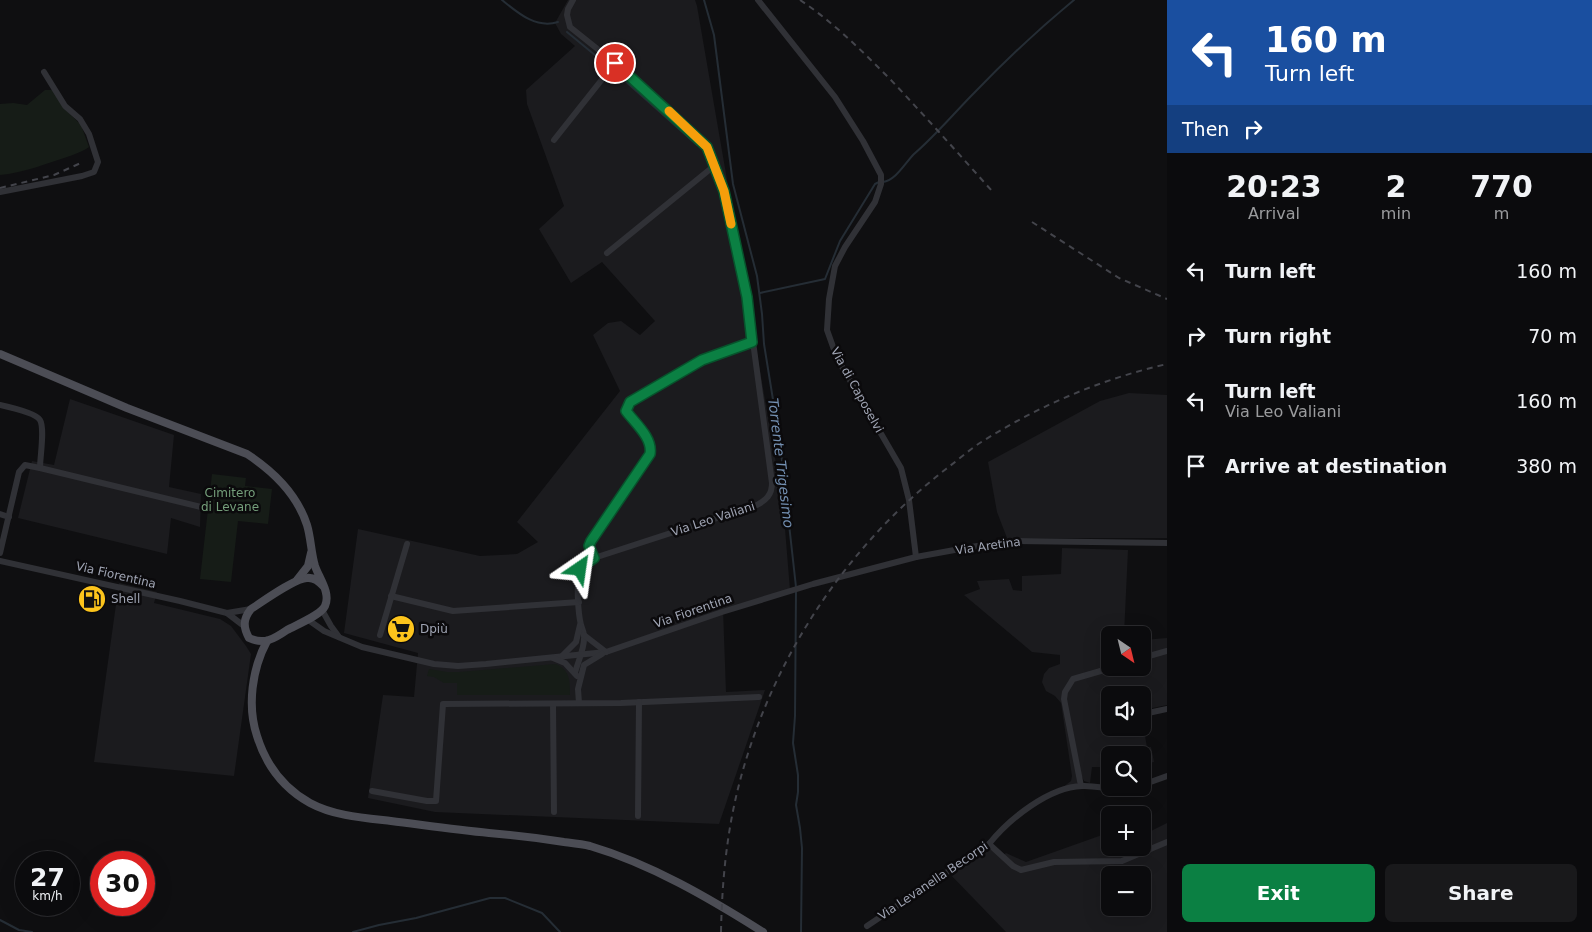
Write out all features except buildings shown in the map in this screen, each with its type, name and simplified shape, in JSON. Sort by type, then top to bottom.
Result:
[{"type":"main road","points":[[0,354],[127,408],[234,449],[263,464],[287,488],[296,500],[308,526],[311,551],[327,599],[322,610],[307,619],[267,641],[256,641],[258,657]]},
{"type":"main road","points":[[294,582],[308,566],[311,551]]},
{"type":"main road","name":"Via Fiorentina","points":[[250,610],[300,579],[310,578],[318,581],[324,587]]},
{"type":"main road","points":[[244,626],[245,616],[250,610]]},
{"type":"main road","name":"Via Fiorentina","points":[[244,626],[249,638],[256,641]]},
{"type":"main road","points":[[267,641],[258,657],[254,671],[253,725],[262,752],[276,776],[310,803],[331,811],[361,817],[473,832],[533,837],[589,846],[638,864],[693,890],[763,932]]},
{"type":"street","name":"Via Leo Valiani","points":[[574,0],[568,9],[567,15],[570,27],[615,63],[707,147],[724,191],[747,297],[772,484],[772,490],[768,498],[756,505],[594,558]]},
{"type":"street","name":"Via di Caposelvi","points":[[758,0],[835,96],[863,141],[881,175],[881,184],[875,202],[845,247],[835,266],[829,299],[827,330],[837,358],[901,468],[909,500],[916,557]]},
{"type":"street","points":[[554,140],[615,63]]},
{"type":"street","points":[[0,192],[90,174],[94,172],[98,162],[86,126],[65,106],[44,72]]},
{"type":"street","points":[[607,253],[714,166]]},
{"type":"street","points":[[575,673],[579,655],[584,646],[579,602],[580,569],[594,558],[589,546],[591,541],[650,454],[649,440],[626,411],[630,402],[702,360],[752,342]]},
{"type":"street","points":[[0,405],[40,419],[42,426],[40,468]]},
{"type":"street","points":[[0,552],[21,469],[24,465],[205,508]]},
{"type":"street","points":[[0,514],[9,516]]},
{"type":"street","name":"Via Aretina","points":[[813,584],[916,557],[1010,541],[1167,543]]},
{"type":"street","points":[[380,635],[408,544]]},
{"type":"street","name":"Via Fiorentina","points":[[0,561],[227,613],[250,610]]},
{"type":"street","name":"Via Fiorentina","points":[[307,619],[324,631],[362,647],[434,664],[458,666],[606,652],[722,612],[813,584]]},
{"type":"street","points":[[391,596],[453,611],[579,602]]},
{"type":"street","points":[[322,610],[330,626],[340,638]]},
{"type":"street","name":"Via Fiorentina","points":[[227,613],[244,626]]},
{"type":"street","points":[[581,624],[576,642],[584,665]]},
{"type":"street","points":[[579,703],[579,680],[584,665],[606,652],[584,635]]},
{"type":"street","points":[[560,657],[576,642]]},
{"type":"street","points":[[1151,655],[1167,651]]},
{"type":"street","points":[[552,658],[565,663],[579,680]]},
{"type":"street","points":[[1081,786],[1064,699],[1065,692],[1073,679],[1101,671]]},
{"type":"street","points":[[372,791],[436,801],[444,704],[553,704],[760,697]]},
{"type":"street","points":[[638,816],[639,702]]},
{"type":"street","points":[[553,704],[554,812]]},
{"type":"street","points":[[1151,712],[1167,709]]},
{"type":"street","points":[[1151,782],[1167,776]]},
{"type":"street","name":"Via Levanella Becorpi","points":[[867,926],[989,844],[999,832],[1039,800],[1065,788],[1081,786],[1101,788]]},
{"type":"street","points":[[989,844],[1013,866],[1021,870],[1054,862],[1122,861],[1167,842]]},
{"type":"shaded area","points":[[568,0],[695,0],[697,6],[783,504],[790,590],[723,609],[726,692],[765,690],[719,824],[435,812],[368,798],[383,695],[414,697],[418,653],[344,633],[358,529],[480,556],[517,554],[538,542],[517,522],[620,391],[593,335],[608,323],[621,321],[640,335],[655,321],[602,262],[571,283],[539,229],[564,206],[527,104],[526,90],[575,46],[561,34],[555,23]]},
{"type":"shaded area","points":[[1129,393],[1167,395],[1167,538],[1007,538],[997,512],[988,462],[1100,401]]},
{"type":"shaded area","points":[[70,399],[174,435],[169,487],[201,494],[200,527],[171,518],[167,554],[18,518],[32,461],[54,465]]},
{"type":"shaded area","points":[[1062,548],[1128,550],[1124,626],[1101,626],[1101,676],[1151,676],[1151,639],[1167,638],[1167,705],[1151,708],[1151,686],[1101,686],[1101,736],[1145,736],[1147,746],[1101,746],[1101,767],[1092,767],[1090,783],[1084,781],[1082,777],[1077,784],[1062,788],[1071,781],[1072,776],[1061,703],[1055,696],[1046,691],[1042,682],[1044,674],[1049,668],[1060,664],[1060,655],[1032,652],[964,595],[980,589],[977,581],[1009,579],[1013,590],[1022,591],[1022,576],[1061,574]]},
{"type":"shaded area","points":[[119,583],[157,592],[154,603],[220,619],[231,626],[251,654],[234,776],[94,762]]},
{"type":"shaded area","points":[[1151,747],[1154,762],[1151,763]]},
{"type":"shaded area","points":[[1167,823],[1167,932],[1006,932],[947,871],[989,840],[1001,857],[1006,853],[1026,862],[1101,835],[1101,856],[1151,856],[1151,831]]},
{"type":"green space","points":[[45,90],[53,90],[63,107],[81,125],[89,147],[76,154],[34,168],[0,175],[0,104],[27,105]]},
{"type":"green space","name":"Cimitero di Levane","points":[[212,474],[246,478],[245,486],[272,489],[268,524],[238,521],[231,582],[200,579]]},
{"type":"green space","points":[[556,664],[561,666],[567,673],[570,695],[457,695],[457,683],[444,683],[434,677],[427,676],[429,669],[459,672]]},
{"type":"waterway","points":[[502,0],[521,15],[535,22],[550,24],[558,22]]},
{"type":"waterway","name":"Torrente Trigesimo","points":[[704,0],[714,35],[733,184],[757,276],[764,344],[780,443],[796,587]]},
{"type":"waterway","points":[[883,182],[896,175],[914,154],[1000,67],[1074,0]]},
{"type":"waterway","points":[[567,32],[607,65]]},
{"type":"waterway","points":[[615,72],[697,145]]},
{"type":"waterway","points":[[760,293],[825,279],[840,241],[875,184],[879,182]]},
{"type":"waterway","name":"Torrente Trigesimo","points":[[796,591],[793,743],[798,775],[796,805],[802,848],[801,932]]},
{"type":"waterway","points":[[353,932],[416,918],[490,898],[505,898],[542,913],[560,932]]},
{"type":"waterway","points":[[0,920],[19,930],[32,932]]},
{"type":"railway","points":[[800,0],[835,27],[889,78],[992,191]]},
{"type":"railway","points":[[0,188],[54,175],[83,162]]},
{"type":"railway","points":[[1032,222],[1119,278],[1167,299]]},
{"type":"railway","points":[[721,932],[724,874],[729,835],[736,796],[755,732],[773,689],[794,647],[819,606],[846,568],[910,499],[983,441],[1027,416],[1095,385],[1167,364]]},
{"type":"slow traffic","points":[[669,111],[707,147],[724,191],[731,224]]},
{"type":"place","name":"Shell","points":[[92,599]]},
{"type":"place","name":"Dpiù","points":[[401,629]]},
{"type":"route","points":[[580,569],[594,558],[589,546],[591,541],[650,454],[649,440],[626,411],[630,402],[702,360],[752,342],[747,297],[724,191],[707,147],[615,63]]}]
